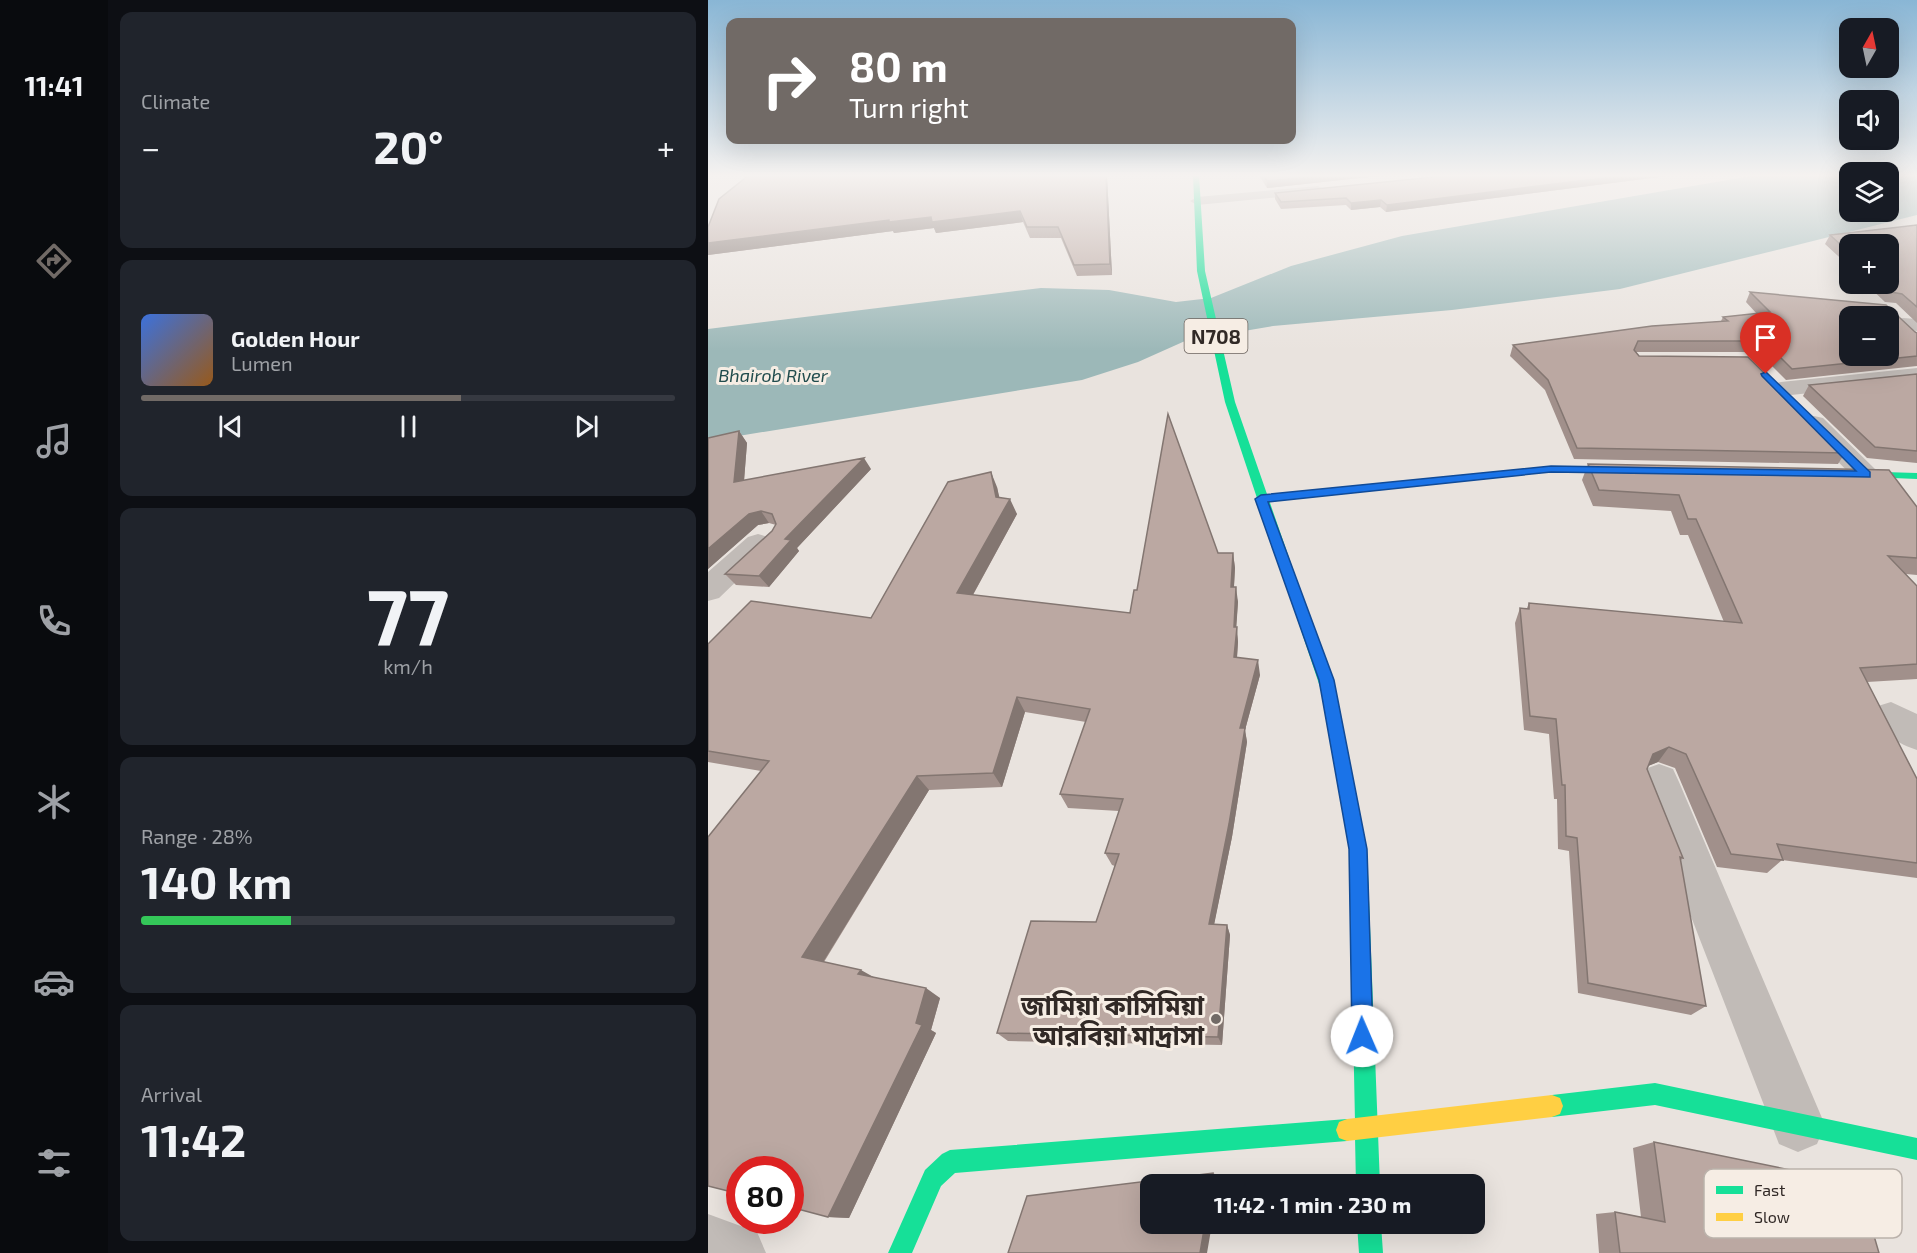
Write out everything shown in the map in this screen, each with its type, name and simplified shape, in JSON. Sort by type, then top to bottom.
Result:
[{"type":"main road","name":"N708","points":[[1199,233],[1201,271],[1230,402],[1261,499],[1327,680],[1358,849],[1367,1174]]},
{"type":"main road","points":[[1261,499],[1551,469],[1645,471]]},
{"type":"main road","points":[[1831,474],[1917,476]]},
{"type":"main road","points":[[900,1253],[933,1178],[950,1162],[1365,1129],[1654,1094],[1917,1149]]},
{"type":"main road","points":[[1370,1234],[1371,1253]]},
{"type":"street","points":[[1899,318],[1912,328]]},
{"type":"street","points":[[1866,475],[1773,382],[1917,375]]},
{"type":"street","points":[[708,590],[769,534]]},
{"type":"street","points":[[1659,782],[1798,1125]]},
{"type":"street","points":[[708,1244],[736,1253]]},
{"type":"water","name":"Bhairob River","points":[[1417,233],[1843,233],[1620,289],[1452,310],[1273,326],[1185,341],[1138,362],[1082,380],[708,441],[708,329],[1041,288],[1109,290],[1176,302],[1211,298],[1291,266]]},
{"type":"building","points":[[708,233],[783,233],[708,243]]},
{"type":"building","points":[[1061,233],[1109,233],[1110,264],[1074,265]]},
{"type":"building","points":[[1843,233],[1917,233],[1917,307],[1899,293],[1899,234],[1839,234],[1839,243],[1830,235]]},
{"type":"building","points":[[1750,292],[1887,306],[1839,306],[1839,364],[1792,369],[1764,341],[1638,341],[1634,350],[1639,356],[1748,357],[1845,453],[1577,448],[1548,380],[1513,345],[1652,326],[1728,321],[1723,317],[1770,312]]},
{"type":"building","points":[[1899,317],[1917,333],[1917,356],[1899,358]]},
{"type":"building","points":[[1917,374],[1917,451],[1875,447],[1809,385]]},
{"type":"building","points":[[1168,414],[1218,553],[1233,553],[1231,587],[1236,587],[1234,627],[1237,627],[1234,657],[1258,660],[1240,728],[1245,728],[1209,924],[1227,925],[1218,1037],[997,1033],[1031,921],[1096,922],[1119,854],[1105,853],[1123,799],[1060,794],[1090,709],[1017,697],[993,773],[917,776],[802,957],[861,970],[858,974],[926,988],[916,1023],[922,1025],[828,1217],[804,1211],[804,1156],[726,1156],[726,1190],[708,1186],[708,837],[769,761],[708,751],[708,644],[751,601],[871,618],[948,482],[991,472],[996,497],[1010,499],[957,593],[1130,613],[1134,590],[1137,590]]},
{"type":"building","points":[[739,431],[734,482],[864,458],[785,539],[791,540],[759,576],[725,574],[772,531],[776,524],[772,514],[761,511],[749,514],[708,549],[708,438]]},
{"type":"building","points":[[1588,464],[1889,470],[1917,507],[1917,558],[1888,556],[1917,586],[1917,664],[1860,668],[1917,779],[1917,863],[1777,844],[1783,860],[1731,854],[1686,754],[1669,747],[1653,754],[1647,769],[1683,858],[1680,857],[1706,1006],[1588,983],[1577,838],[1566,836],[1565,785],[1562,785],[1556,719],[1530,716],[1520,608],[1529,609],[1529,603],[1742,623],[1696,519],[1688,519],[1679,495],[1599,490]]},
{"type":"building","points":[[1654,1142],[1786,1169],[1704,1169],[1704,1238],[1875,1238],[1879,1253],[1620,1253],[1615,1212],[1665,1222]]},
{"type":"building","points":[[1140,1182],[1140,1234],[1203,1234],[1200,1253],[1008,1253],[1027,1196]]},
{"type":"traffic: fast","points":[[1199,233],[1201,271],[1230,402],[1329,693]]},
{"type":"traffic: fast","points":[[1849,474],[1917,476]]},
{"type":"traffic: fast","points":[[1359,874],[1368,1174]]},
{"type":"traffic: fast","points":[[1552,1106],[1655,1094],[1917,1149]]},
{"type":"traffic: fast","points":[[900,1253],[933,1178],[950,1162],[1347,1130]]},
{"type":"traffic: fast","points":[[1370,1234],[1371,1253]]},
{"type":"traffic: slow","points":[[1261,499],[1551,469],[1630,470]]},
{"type":"traffic: slow","points":[[1329,693],[1358,849],[1359,874]]},
{"type":"traffic: slow","points":[[1347,1130],[1552,1106]]},
{"type":"place","name":"জামিয়া কাসিমিয়া আরবিয়া মাদ্রাসা","points":[[1216,1019]]},
{"type":"route","points":[[1362,1036],[1358,849],[1327,680],[1261,499],[1551,469],[1866,475],[1766,374]]}]
